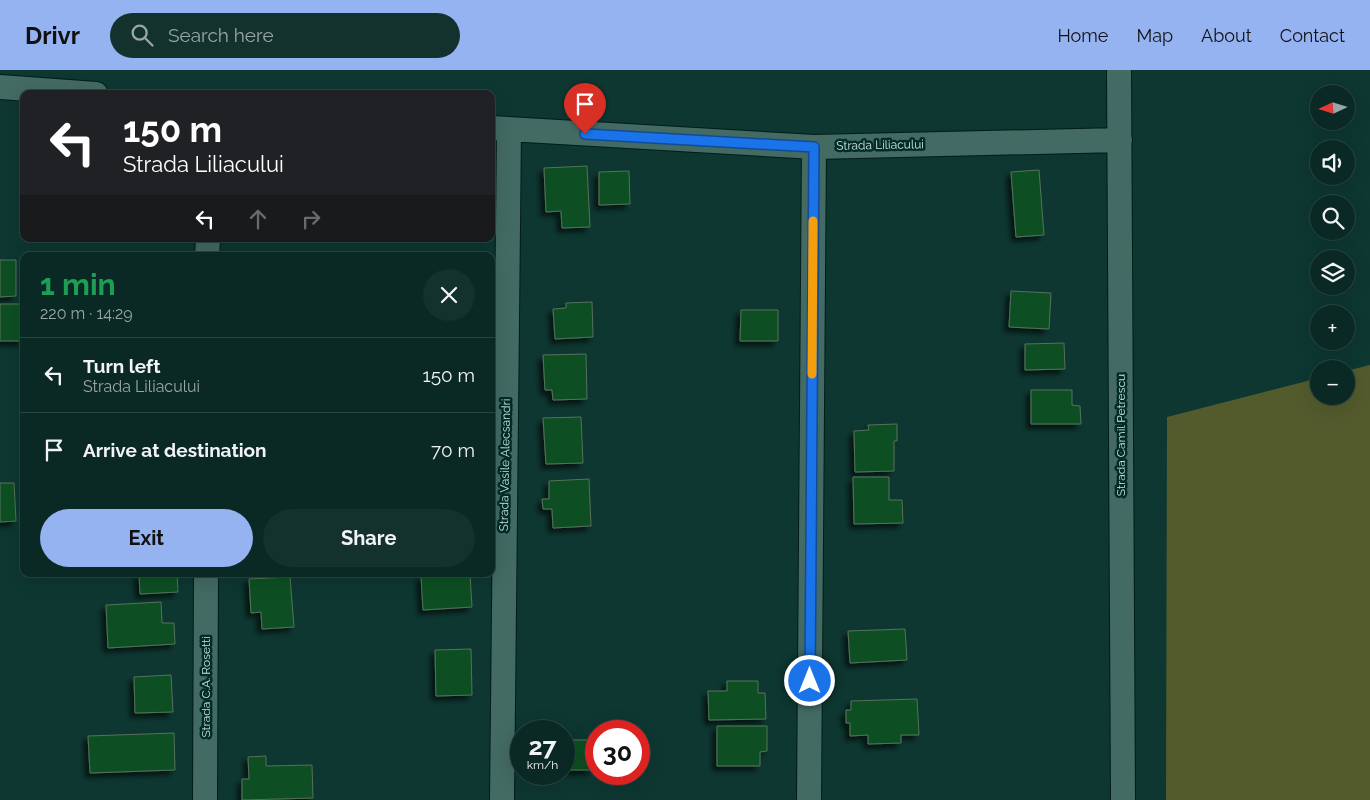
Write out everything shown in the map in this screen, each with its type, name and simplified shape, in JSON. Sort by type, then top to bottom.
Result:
[{"type":"street","name":"Strada Camil Petrescu","points":[[1120,70],[1123,800]]},
{"type":"street","points":[[0,87],[41,90]]},
{"type":"street","name":"Strada Liliacului","points":[[500,129],[814,147],[1120,140]]},
{"type":"street","name":"Strada Vasile Alecsandri","points":[[500,129],[502,800]]},
{"type":"street","points":[[809,800],[814,147]]},
{"type":"street","name":"Strada C.A. Rosetti","points":[[205,800],[206,577]]},
{"type":"green space","points":[[1370,365],[1370,800],[1166,800],[1167,417],[1310,380],[1310,405],[1355,405],[1355,369]]},
{"type":"building","points":[[587,166],[590,227],[562,228],[561,211],[546,212],[544,168]]},
{"type":"building","points":[[1039,170],[1044,235],[1016,237],[1011,172]]},
{"type":"building","points":[[629,171],[630,204],[599,205],[599,172]]},
{"type":"building","points":[[0,260],[16,260],[16,296],[0,297]]},
{"type":"building","points":[[1011,291],[1051,293],[1049,329],[1009,327]]},
{"type":"building","points":[[592,302],[593,337],[555,339],[553,309],[566,308],[566,303]]},
{"type":"building","points":[[0,304],[20,304],[20,341],[0,341]]},
{"type":"building","points":[[741,310],[778,310],[778,341],[740,341]]},
{"type":"building","points":[[1064,343],[1065,369],[1025,370],[1025,344]]},
{"type":"building","points":[[586,354],[587,399],[553,400],[552,390],[545,390],[543,355]]},
{"type":"building","points":[[1031,390],[1072,390],[1072,405],[1080,406],[1081,424],[1031,424]]},
{"type":"building","points":[[581,417],[583,463],[546,464],[543,418]]},
{"type":"building","points":[[897,424],[897,441],[894,441],[894,471],[855,472],[854,431],[869,430],[868,425]]},
{"type":"building","points":[[853,477],[889,477],[889,500],[902,500],[903,523],[854,524]]},
{"type":"building","points":[[589,479],[591,526],[553,528],[552,509],[543,509],[542,499],[549,499],[549,481]]},
{"type":"building","points":[[0,483],[14,483],[16,521],[0,522]]},
{"type":"building","points":[[139,577],[177,577],[178,592],[140,594]]},
{"type":"building","points":[[290,577],[294,627],[262,629],[261,612],[251,613],[249,579]]},
{"type":"building","points":[[421,577],[470,577],[472,607],[423,610]]},
{"type":"building","points":[[161,602],[162,623],[174,623],[175,644],[108,648],[106,605]]},
{"type":"building","points":[[905,629],[907,660],[850,663],[848,631]]},
{"type":"building","points":[[471,649],[472,695],[436,696],[435,650]]},
{"type":"building","points":[[171,675],[173,712],[135,713],[134,677]]},
{"type":"building","points":[[727,681],[758,681],[758,693],[765,693],[766,719],[709,720],[708,691],[727,691]]},
{"type":"building","points":[[917,699],[919,735],[901,735],[901,743],[868,744],[868,735],[850,736],[850,723],[846,723],[846,710],[851,710],[851,701]]},
{"type":"building","points":[[717,726],[767,726],[767,751],[760,752],[760,766],[717,766]]},
{"type":"building","points":[[174,733],[175,770],[90,773],[88,736]]},
{"type":"building","points":[[575,740],[585,740],[585,770],[575,770]]},
{"type":"building","points":[[266,756],[266,766],[312,765],[313,798],[242,800],[242,779],[249,779],[248,757]]},
{"type":"slow traffic","points":[[812,374],[813,221]]},
{"type":"route","points":[[585,134],[814,147],[810,681]]}]
